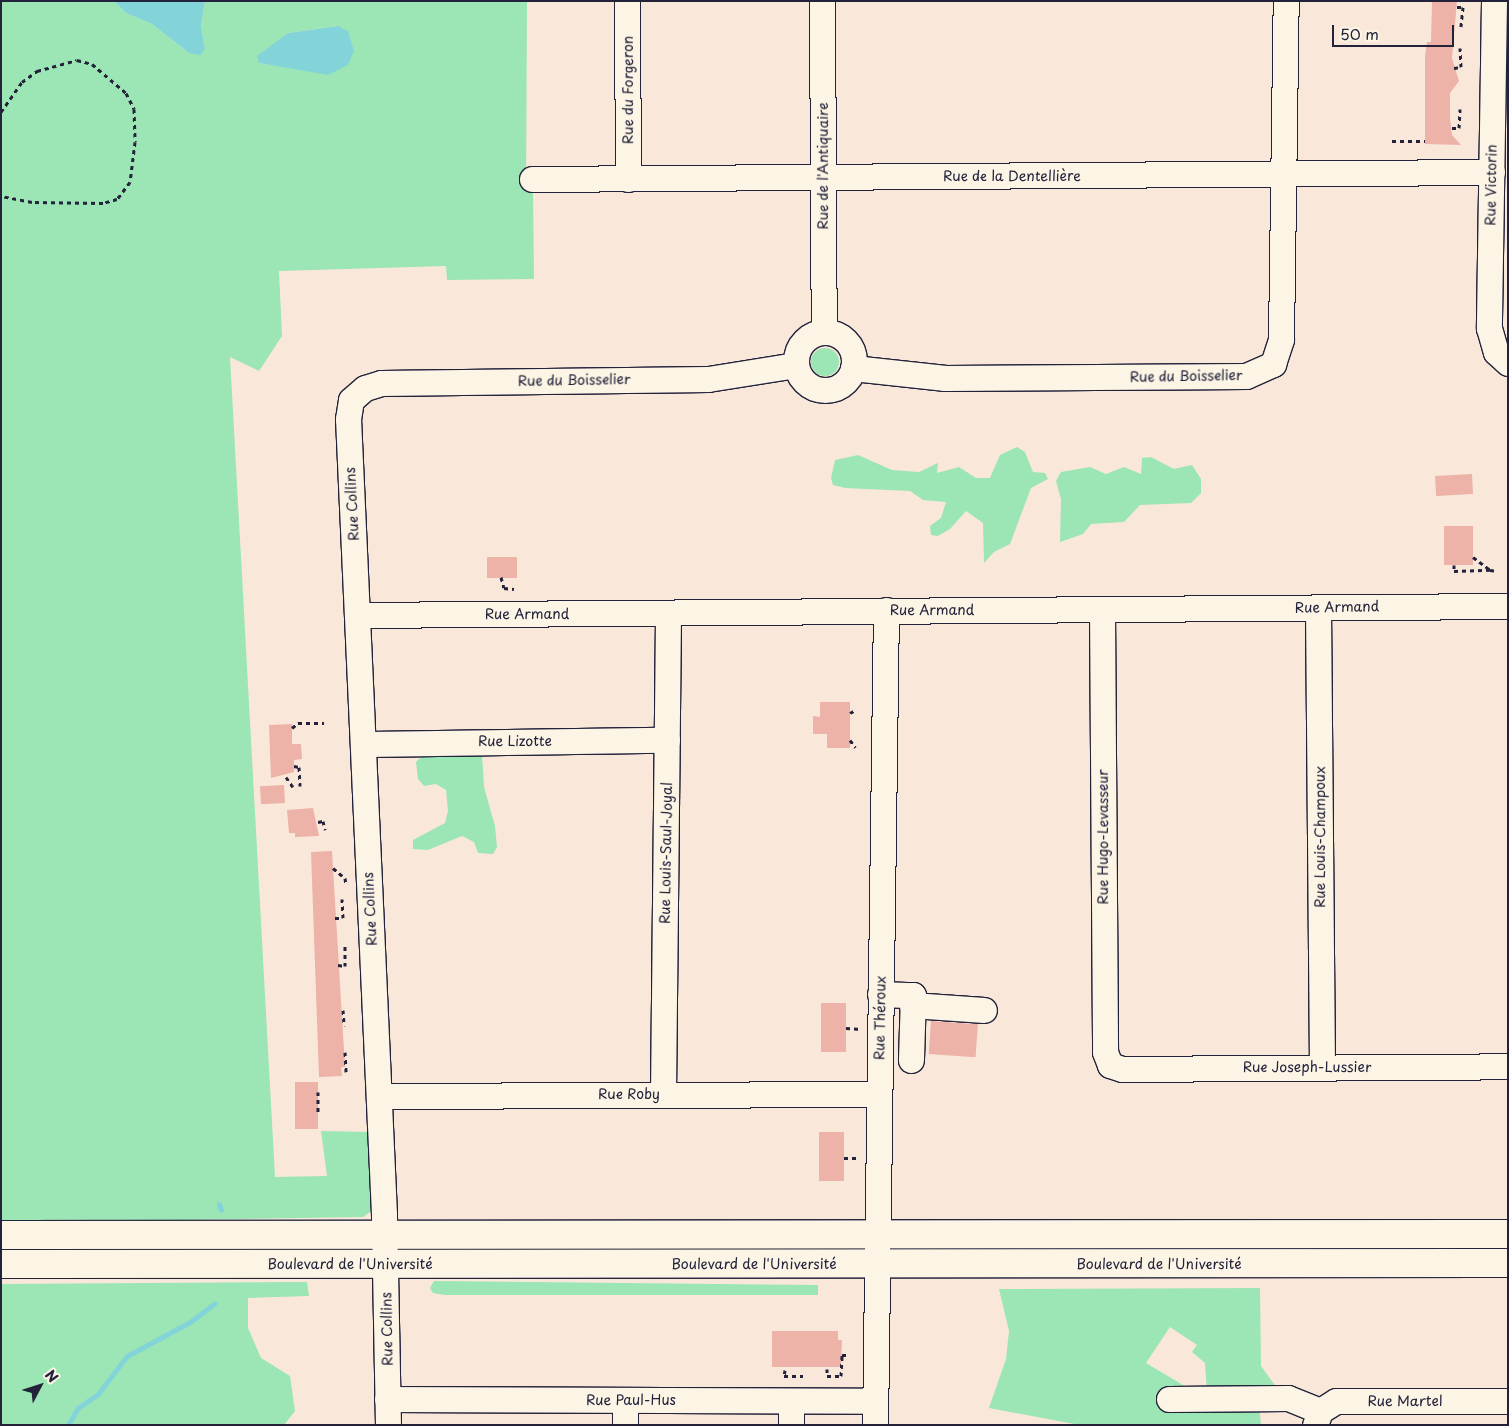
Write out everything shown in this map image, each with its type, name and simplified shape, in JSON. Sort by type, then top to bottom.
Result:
[{"type":"main road","name":"Boulevard de l'Université","points":[[1,1235],[875,1236],[1508,1234]]},
{"type":"main road","name":"Boulevard de l'Université","points":[[1,1264],[875,1265],[1508,1263]]},
{"type":"street","name":"Rue du Forgeron","points":[[628,1],[628,179]]},
{"type":"street","name":"Rue de l'Antiquaire","points":[[822,1],[824,332]]},
{"type":"street","name":"Rue du Boisselier","points":[[854,368],[945,378],[1256,374],[1272,364],[1280,349],[1286,1]]},
{"type":"street","name":"Rue Victorin","points":[[1499,3],[1492,172],[1489,328],[1496,352],[1508,363]]},
{"type":"street","name":"Rue de la Dentellière","points":[[532,179],[1492,172]]},
{"type":"street","points":[[824,332],[845,340],[853,353],[854,368],[846,382],[823,391],[802,380],[795,365],[802,342],[824,332]]},
{"type":"street","name":"Rue du Boisselier","points":[[355,395],[381,383],[708,379],[795,365]]},
{"type":"street","name":"Rue Collins","points":[[355,395],[348,419],[385,1234],[388,1425]]},
{"type":"street","name":"Rue Armand","points":[[357,615],[1508,606]]},
{"type":"street","name":"Rue Louis-Champoux","points":[[1318,608],[1322,1067]]},
{"type":"street","name":"Rue Théroux","points":[[874,1413],[875,1236],[879,1094],[886,610]]},
{"type":"street","name":"Rue Hugo-Levasseur","points":[[1102,610],[1105,1052],[1108,1063]]},
{"type":"street","name":"Rue Louis-Saul-Joyal","points":[[663,1094],[668,613]]},
{"type":"street","name":"Rue Lizotte","points":[[362,744],[667,740]]},
{"type":"street","points":[[879,1058],[918,1061],[918,1016],[912,995],[880,994]]},
{"type":"street","points":[[918,1016],[984,1010]]},
{"type":"street","name":"Rue Joseph-Lussier","points":[[1108,1063],[1118,1069],[1508,1066]]},
{"type":"street","name":"Rue Roby","points":[[379,1096],[879,1094]]},
{"type":"street","points":[[1169,1399],[1288,1398],[1318,1418]]},
{"type":"street","name":"Rue Paul-Hus","points":[[388,1399],[625,1400],[791,1413],[874,1413]]},
{"type":"street","points":[[625,1400],[625,1425]]},
{"type":"street","name":"Rue Martel","points":[[1318,1418],[1336,1402],[1508,1401]]},
{"type":"path","points":[[1457,7],[1462,7],[1461,27]]},
{"type":"path","points":[[1454,68],[1461,67],[1460,48]]},
{"type":"path","points":[[1,112],[22,82],[37,71],[77,60],[92,64],[126,93],[134,109],[134,142],[130,182],[117,199],[103,203],[32,202],[1,196]]},
{"type":"path","points":[[1452,128],[1459,128],[1460,109]]},
{"type":"path","points":[[1392,141],[1425,141]]},
{"type":"path","points":[[1473,557],[1490,570]]},
{"type":"path","points":[[1454,565],[1454,572],[1498,570]]},
{"type":"path","points":[[500,577],[504,588],[514,588]]},
{"type":"path","points":[[292,728],[298,723],[324,723]]},
{"type":"path","points":[[850,740],[855,747]]},
{"type":"path","points":[[294,766],[299,767],[300,786]]},
{"type":"path","points":[[286,777],[293,787]]},
{"type":"path","points":[[318,822],[323,821],[325,830]]},
{"type":"path","points":[[333,868],[345,878],[346,885]]},
{"type":"path","points":[[335,918],[343,918],[342,899]]},
{"type":"path","points":[[338,966],[345,966],[345,946]]},
{"type":"path","points":[[343,1010],[344,1026]]},
{"type":"path","points":[[345,1052],[346,1072]]},
{"type":"path","points":[[318,1092],[318,1113]]},
{"type":"path","points":[[827,1369],[827,1376],[841,1376],[842,1355],[848,1355]]},
{"type":"path","points":[[785,1370],[784,1376],[803,1376]]},
{"type":"green space","points":[[1,1],[114,1],[126,13],[152,24],[189,53],[205,49],[201,26],[205,1],[527,1],[526,191],[533,191],[534,279],[447,280],[446,266],[279,271],[282,336],[259,371],[230,357],[275,1177],[327,1176],[321,1131],[371,1132],[373,1210],[363,1217],[12,1223],[1,1220]],"holes":[[[338,26],[328,74],[259,63],[288,33]]]},
{"type":"green space","points":[[825,348],[835,352],[839,362],[835,372],[825,376],[815,372],[811,362],[815,352]]},
{"type":"green space","points":[[1017,447],[1025,452],[1033,472],[1045,473],[1048,479],[1031,488],[1010,544],[994,552],[984,563],[983,523],[966,511],[950,529],[938,536],[931,535],[930,526],[941,518],[946,502],[923,500],[910,491],[845,488],[833,485],[831,478],[835,460],[858,455],[892,470],[919,472],[938,463],[937,473],[959,467],[976,478],[990,478],[1000,455]]},
{"type":"green space","points":[[1151,457],[1174,469],[1192,465],[1201,479],[1201,493],[1191,503],[1140,505],[1124,522],[1091,524],[1083,534],[1060,542],[1061,499],[1056,481],[1061,472],[1090,467],[1106,474],[1124,467],[1141,474],[1142,458]]},
{"type":"green space","points":[[482,753],[484,787],[495,826],[497,847],[493,854],[478,853],[474,842],[462,836],[428,850],[413,849],[413,840],[445,823],[448,811],[446,790],[436,784],[424,786],[418,779],[416,762],[424,754]]},
{"type":"green space","points":[[3,1244],[202,1244],[202,1251],[3,1251]]},
{"type":"green space","points":[[1508,1244],[1508,1253],[1115,1254],[1115,1248]]},
{"type":"green space","points":[[434,1281],[818,1285],[818,1295],[445,1295],[433,1293],[430,1288]]},
{"type":"green space","points":[[307,1282],[309,1296],[248,1298],[248,1328],[261,1358],[290,1376],[295,1411],[284,1425],[1,1425],[1,1284]]},
{"type":"green space","points":[[1260,1288],[1261,1366],[1281,1394],[1207,1393],[1205,1363],[1192,1352],[1197,1345],[1170,1327],[1146,1363],[1188,1388],[1186,1393],[1162,1394],[1162,1404],[1284,1402],[1259,1404],[1261,1425],[1080,1425],[989,1408],[1006,1359],[1009,1331],[999,1289]]},
{"type":"water","points":[[114,1],[205,1],[201,26],[205,49],[200,55],[189,53],[152,24],[126,13]]},
{"type":"water","points":[[338,26],[348,31],[354,51],[348,65],[328,75],[259,63],[257,56],[288,33]]},
{"type":"building","points":[[1432,1],[1457,1],[1452,58],[1459,81],[1450,93],[1450,118],[1452,135],[1461,145],[1425,144],[1425,57],[1427,42],[1431,42]]},
{"type":"building","points":[[1472,474],[1473,494],[1436,496],[1435,476]]},
{"type":"building","points":[[1444,526],[1473,526],[1473,565],[1444,565]]},
{"type":"building","points":[[487,557],[517,557],[517,578],[487,578]]},
{"type":"building","points":[[820,702],[850,702],[850,748],[827,748],[827,734],[813,734],[813,716],[820,717]]},
{"type":"building","points":[[292,724],[292,744],[301,744],[302,759],[294,760],[294,772],[271,778],[269,725]]},
{"type":"building","points":[[284,785],[285,803],[261,804],[260,786]]},
{"type":"building","points":[[313,808],[319,836],[295,837],[295,833],[289,833],[287,810]]},
{"type":"building","points":[[332,851],[345,1067],[341,1067],[342,1076],[319,1077],[311,852]]},
{"type":"building","points":[[821,1003],[846,1003],[846,1052],[821,1052]]},
{"type":"building","points":[[931,1021],[978,1024],[976,1057],[929,1054]]},
{"type":"building","points":[[295,1082],[318,1082],[318,1129],[295,1129]]},
{"type":"building","points":[[819,1132],[844,1132],[844,1181],[819,1181]]},
{"type":"building","points":[[772,1331],[838,1331],[838,1340],[842,1340],[841,1367],[772,1367]]},
{"type":"waterway","points":[[219,1204],[221,1210]]},
{"type":"waterway","points":[[68,1425],[78,1408],[98,1394],[127,1356],[190,1322],[215,1303]]}]
